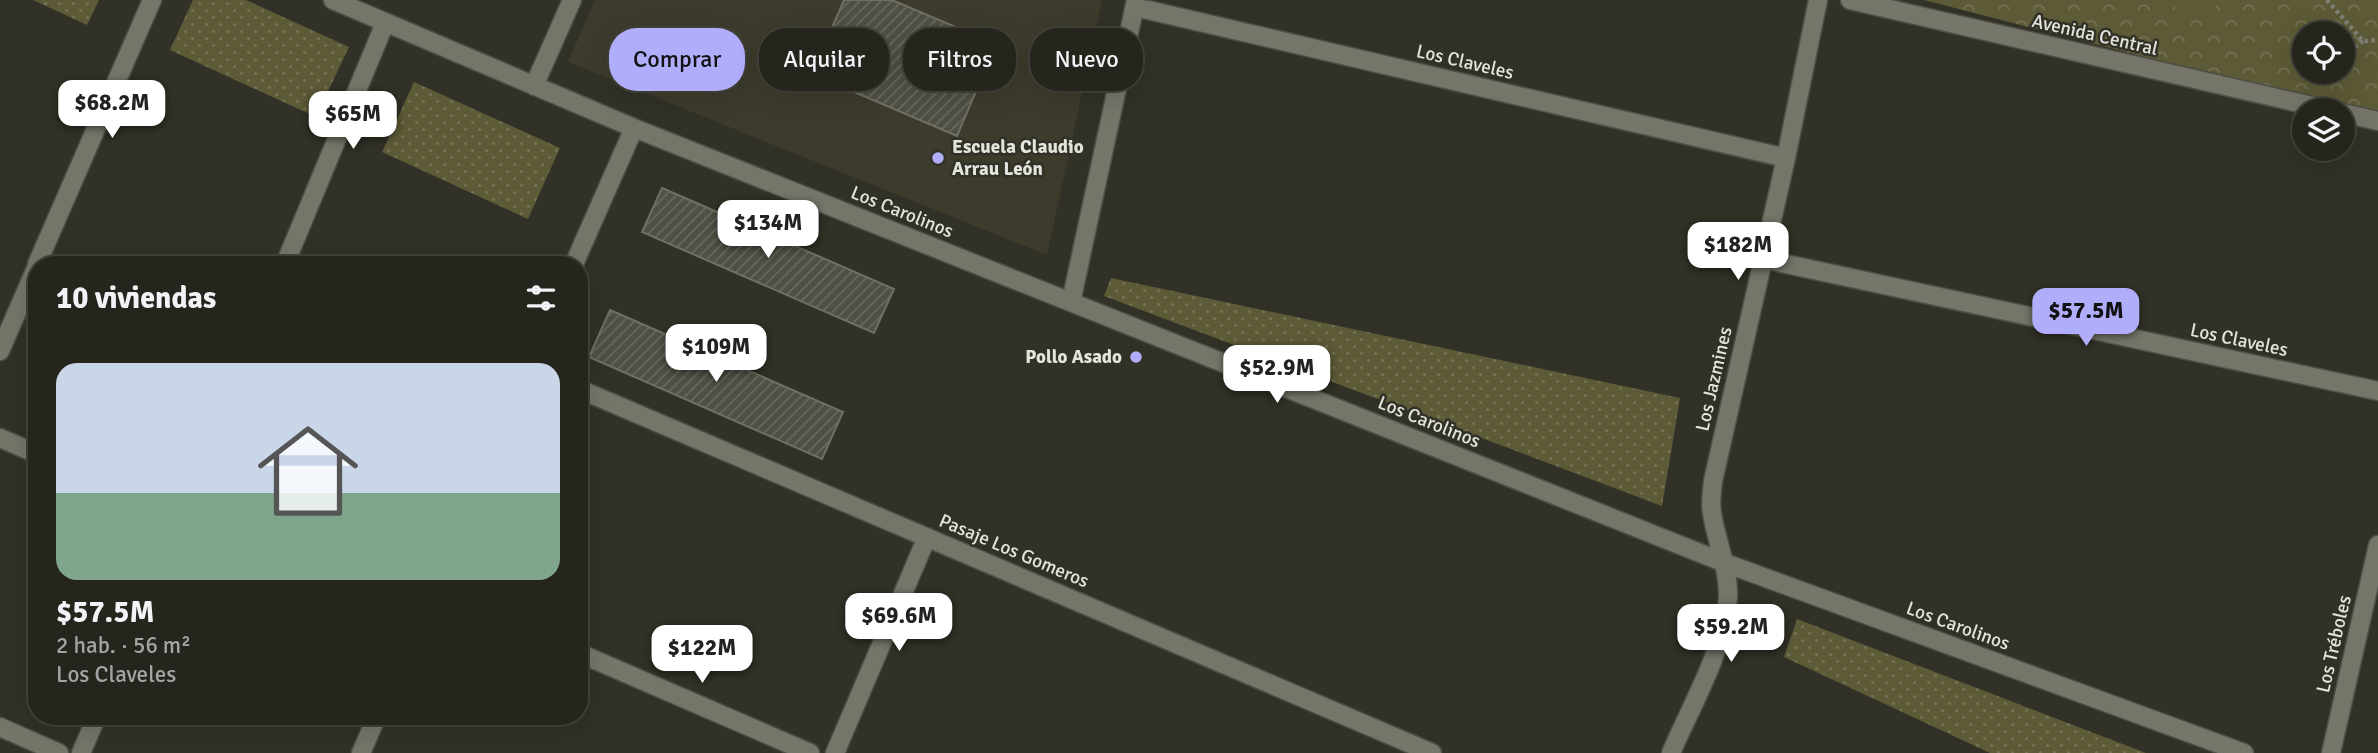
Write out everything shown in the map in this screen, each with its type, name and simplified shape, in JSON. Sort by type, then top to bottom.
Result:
[{"type":"street","points":[[41,256],[152,0]]},
{"type":"street","name":"Los Carolinos","points":[[333,0],[634,128],[1725,563],[2243,753]]},
{"type":"street","points":[[534,86],[572,0]]},
{"type":"street","name":"Los Jazmines","points":[[1671,753],[1715,651],[1724,623],[1728,596],[1725,563],[1711,510],[1713,481],[1786,158],[1818,0]]},
{"type":"street","name":"Avenida Central","points":[[1850,0],[2292,101]]},
{"type":"street","points":[[1071,302],[1135,4]]},
{"type":"street","name":"Los Claveles","points":[[1135,4],[1786,158]]},
{"type":"street","points":[[288,256],[385,23]]},
{"type":"street","points":[[2355,116],[2378,121]]},
{"type":"street","points":[[578,256],[634,128]]},
{"type":"street","name":"Los Claveles","points":[[1763,259],[2378,391]]},
{"type":"street","points":[[0,351],[28,286]]},
{"type":"street","name":"Pasaje Los Gomeros","points":[[588,392],[1422,751]]},
{"type":"street","points":[[0,438],[28,450]]},
{"type":"street","points":[[835,753],[927,537]]},
{"type":"street","name":"Los Tréboles","points":[[2331,753],[2378,545]]},
{"type":"street","points":[[588,657],[810,753]]},
{"type":"street","points":[[81,753],[93,725]]},
{"type":"street","points":[[361,753],[373,725]]},
{"type":"street","points":[[0,727],[59,753]]},
{"type":"path","points":[[2327,0],[2363,41]]},
{"type":"path","points":[[2355,47],[2363,41],[2378,40]]},
{"type":"shaded area","name":"Escuela Claudio Arrau León","points":[[595,0],[1102,0],[1096,28],[1030,28],[1030,91],[1082,91],[1047,255],[640,91],[745,91],[745,28],[609,28],[609,79],[568,62]]},
{"type":"green space","points":[[33,0],[99,0],[87,25]]},
{"type":"green space","points":[[193,0],[246,0],[349,47],[316,117],[170,50]]},
{"type":"green space","points":[[1924,0],[2378,0],[2378,112],[2355,107],[2355,98],[2312,98]]},
{"type":"green space","points":[[2155,0],[2218,0],[2211,20]]},
{"type":"green space","points":[[414,82],[560,148],[528,219],[382,152]]},
{"type":"green space","points":[[1111,278],[1680,398],[1662,506],[1104,296]]},
{"type":"green space","points":[[1797,619],[2146,753],[1990,753],[1784,657]]},
{"type":"building","points":[[844,0],[892,0],[958,28],[903,28],[903,91],[976,91],[957,136],[852,91],[889,91],[889,28],[832,28]]},
{"type":"building","points":[[662,188],[894,289],[874,333],[642,232]]},
{"type":"building","points":[[610,310],[843,412],[822,459],[589,357]]},
{"type":"place","name":"Escuela Claudio Arrau León","points":[[938,158]]},
{"type":"place","name":"Pollo Asado","points":[[1136,357]]}]
